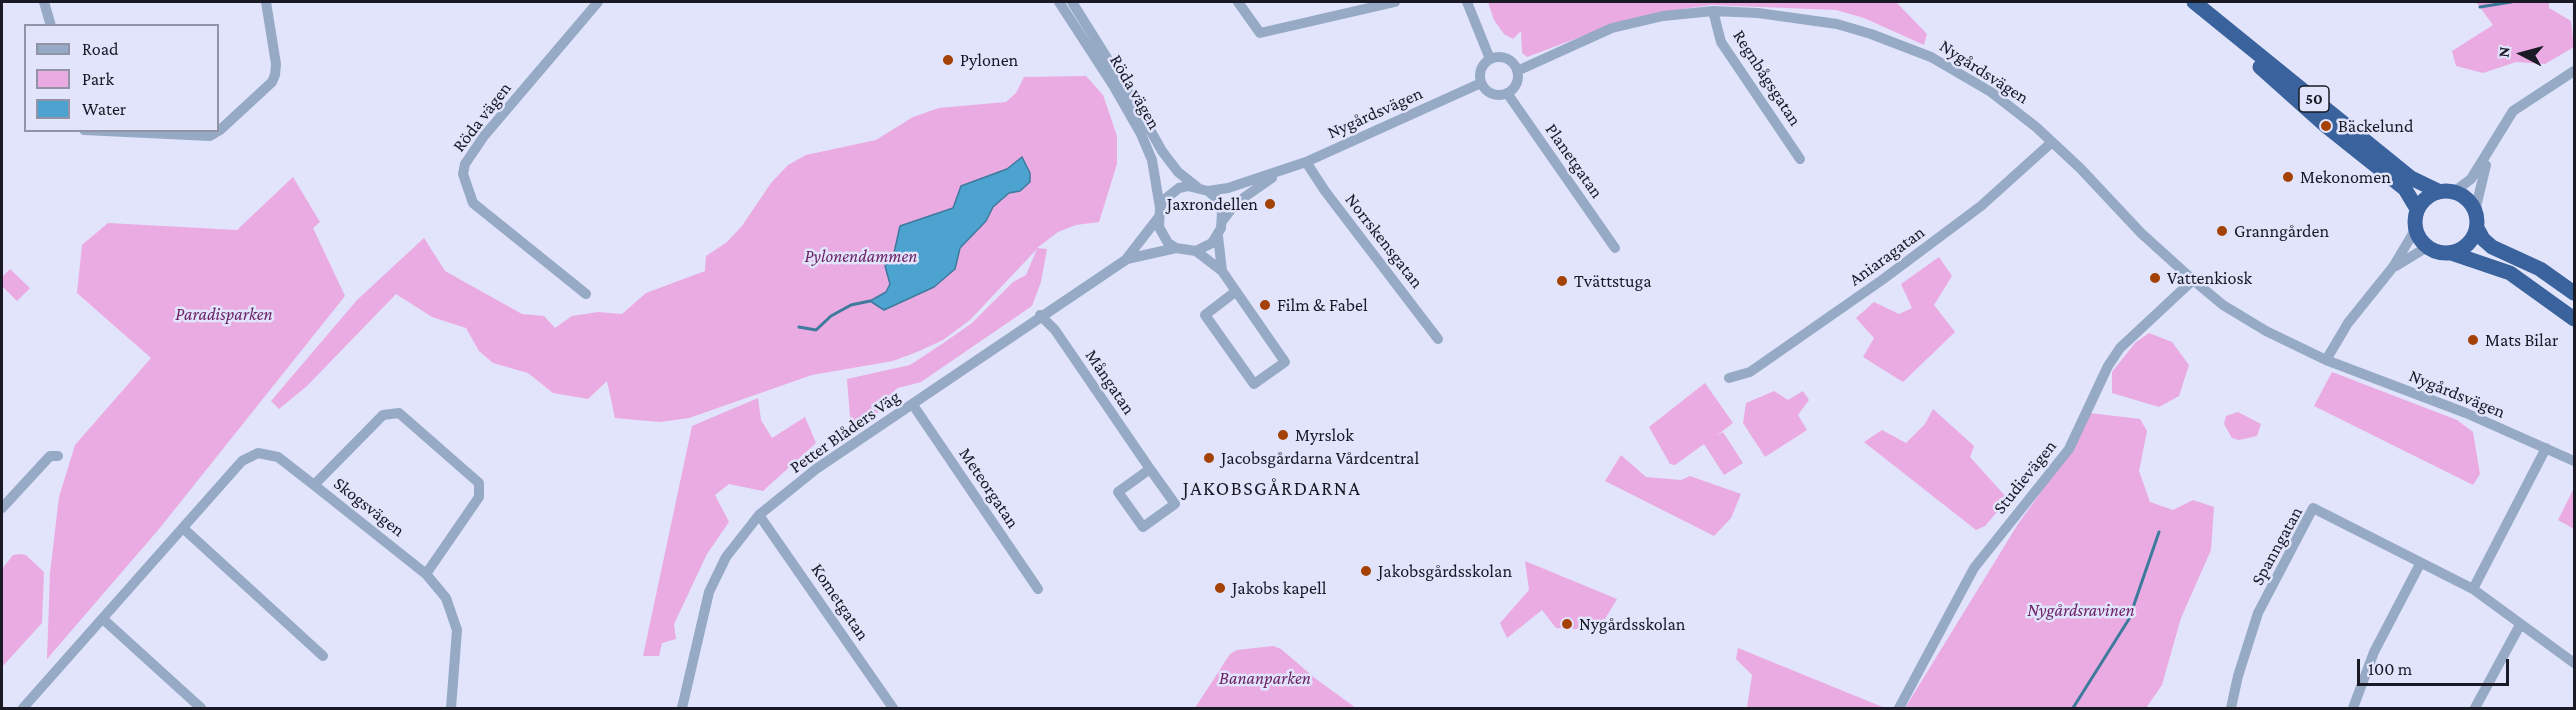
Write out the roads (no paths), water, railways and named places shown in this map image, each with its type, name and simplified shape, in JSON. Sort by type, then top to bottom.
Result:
[{"type":"highway","name":"50","points":[[2193,2],[2411,178],[2438,191]]},
{"type":"highway","name":"50","points":[[2193,2],[2298,101],[2405,189],[2417,209]]},
{"type":"highway","points":[[2574,293],[2540,269],[2492,248],[2477,228],[2475,211],[2466,197],[2455,191],[2438,191],[2426,197],[2417,209],[2415,230],[2427,247],[2510,273],[2574,319]]},
{"type":"highway","points":[[2451,253],[2468,244],[2477,228]]},
{"type":"street","points":[[44,2],[50,24]]},
{"type":"street","points":[[219,131],[272,82],[275,75],[276,64],[266,2]]},
{"type":"street","name":"Röda vägen","points":[[586,294],[473,203],[463,174],[465,164],[484,136],[598,2]]},
{"type":"street","name":"Röda vägen","points":[[1059,2],[1113,85],[1141,134],[1152,160],[1159,213]]},
{"type":"street","name":"Röda vägen","points":[[1072,2],[1162,151],[1178,172],[1203,189]]},
{"type":"street","points":[[1238,2],[1260,33],[1393,2]]},
{"type":"street","points":[[1467,2],[1490,59]]},
{"type":"street","name":"Nygårdsvägen","points":[[1517,71],[1612,28],[1663,16],[1713,11],[1767,14],[1837,24],[1931,57],[1991,92],[2052,142],[2141,233],[2223,304],[2266,331],[2326,360],[2466,414],[2574,461]]},
{"type":"street","name":"Regnbågsgatan","points":[[1713,11],[1721,42],[1800,159]]},
{"type":"street","points":[[1490,59],[1506,59],[1517,71],[1517,81],[1507,93],[1489,92],[1481,83],[1480,72],[1490,59]]},
{"type":"street","points":[[2455,191],[2471,179],[2513,111],[2574,71]]},
{"type":"street","name":"Nygårdsvägen","points":[[1203,189],[1282,171],[1481,83]]},
{"type":"street","name":"Planetgatan","points":[[1507,93],[1615,248]]},
{"type":"street","points":[[126,132],[210,136],[217,132]]},
{"type":"street","name":"Aniaragatan","points":[[1729,378],[1750,372],[1882,280],[1981,206],[2052,142]]},
{"type":"street","points":[[2475,211],[2490,150]]},
{"type":"street","name":"Norrskensgatan","points":[[1305,162],[1438,339]]},
{"type":"street","name":"Nygårdsvägen","points":[[1223,222],[1226,214],[1236,203],[1282,171]]},
{"type":"street","points":[[1196,251],[1212,243],[1218,236],[1223,222],[1220,205],[1203,189],[1179,188],[1171,193],[1159,213],[1162,236],[1176,248],[1196,251],[1222,271],[1285,362],[1254,384],[1205,315],[1236,292]]},
{"type":"street","name":"Petter Blåders Väg","points":[[1126,259],[1159,213]]},
{"type":"street","points":[[2326,360],[2348,323],[2393,267],[2415,230]]},
{"type":"street","points":[[1218,236],[1222,271]]},
{"type":"street","points":[[2393,267],[2427,247]]},
{"type":"street","name":"Petter Blåders Väg","points":[[682,708],[709,592],[726,557],[759,515],[816,469],[913,405],[1040,315],[1126,259],[1176,248]]},
{"type":"street","name":"Studievägen","points":[[1899,708],[1974,568],[2069,449],[2108,366],[2120,348],[2193,280]]},
{"type":"street","name":"Mångatan","points":[[1040,315],[1055,330],[1175,504],[1143,527],[1118,492],[1150,469]]},
{"type":"street","name":"Meteorgatan","points":[[913,405],[1038,589]]},
{"type":"street","points":[[314,485],[383,415],[399,413],[479,483],[479,496],[426,574]]},
{"type":"street","points":[[2473,589],[2546,448]]},
{"type":"street","name":"Skogsvägen","points":[[23,708],[242,461],[258,453],[278,457],[426,574],[446,598],[458,630],[452,708]]},
{"type":"street","points":[[2,508],[50,456],[58,456]]},
{"type":"street","name":"Spanngatan","points":[[2231,708],[2238,676],[2258,614],[2313,508],[2473,589],[2574,663]]},
{"type":"street","name":"Kometgatan","points":[[759,515],[892,708]]},
{"type":"street","points":[[184,529],[322,656]]},
{"type":"street","points":[[2353,708],[2374,652],[2420,564]]},
{"type":"street","points":[[103,619],[201,708]]},
{"type":"street","points":[[2475,708],[2520,625]]},
{"type":"water","name":"Pylonendammen","points":[[1022,157],[1030,173],[1030,182],[1020,191],[1009,193],[993,207],[986,221],[960,248],[955,269],[934,287],[884,310],[870,301],[886,292],[890,284],[885,266],[894,253],[900,226],[953,208],[961,186],[1007,169]]},
{"type":"waterway","points":[[2480,7],[2511,2]]},
{"type":"waterway","points":[[799,327],[816,330],[831,316],[851,305],[870,301]]},
{"type":"waterway","points":[[2073,708],[2129,619],[2159,532]]},
{"type":"place","name":"Pylonen","points":[[948,60]]},
{"type":"place","name":"Bäckelund","points":[[2326,126]]},
{"type":"place","name":"Mekonomen","points":[[2288,177]]},
{"type":"place","name":"Jaxrondellen","points":[[1270,204]]},
{"type":"place","name":"Granngården","points":[[2222,231]]},
{"type":"place","name":"Vattenkiosk","points":[[2155,278]]},
{"type":"place","name":"Tvättstuga","points":[[1562,281]]},
{"type":"place","name":"Film & Fabel","points":[[1265,305]]},
{"type":"place","name":"Mats Bilar","points":[[2473,340]]},
{"type":"place","name":"Myrslok","points":[[1283,435]]},
{"type":"place","name":"Jacobsgårdarna Vårdcentral","points":[[1209,458]]},
{"type":"place","name":"Jakobsgårdsskolan","points":[[1366,571]]},
{"type":"place","name":"Jakobs kapell","points":[[1220,588]]},
{"type":"place","name":"Nygårdsskolan","points":[[1567,624]]},
{"type":"district","name":"JAKOBSGÅRDARNA","points":[[1272,489]]},
{"type":"park label","name":"Paradisparken","points":[[224,314]]},
{"type":"park label","name":"Nygårdsravinen","points":[[2081,610]]},
{"type":"park label","name":"Bananparken","points":[[1265,678]]}]
